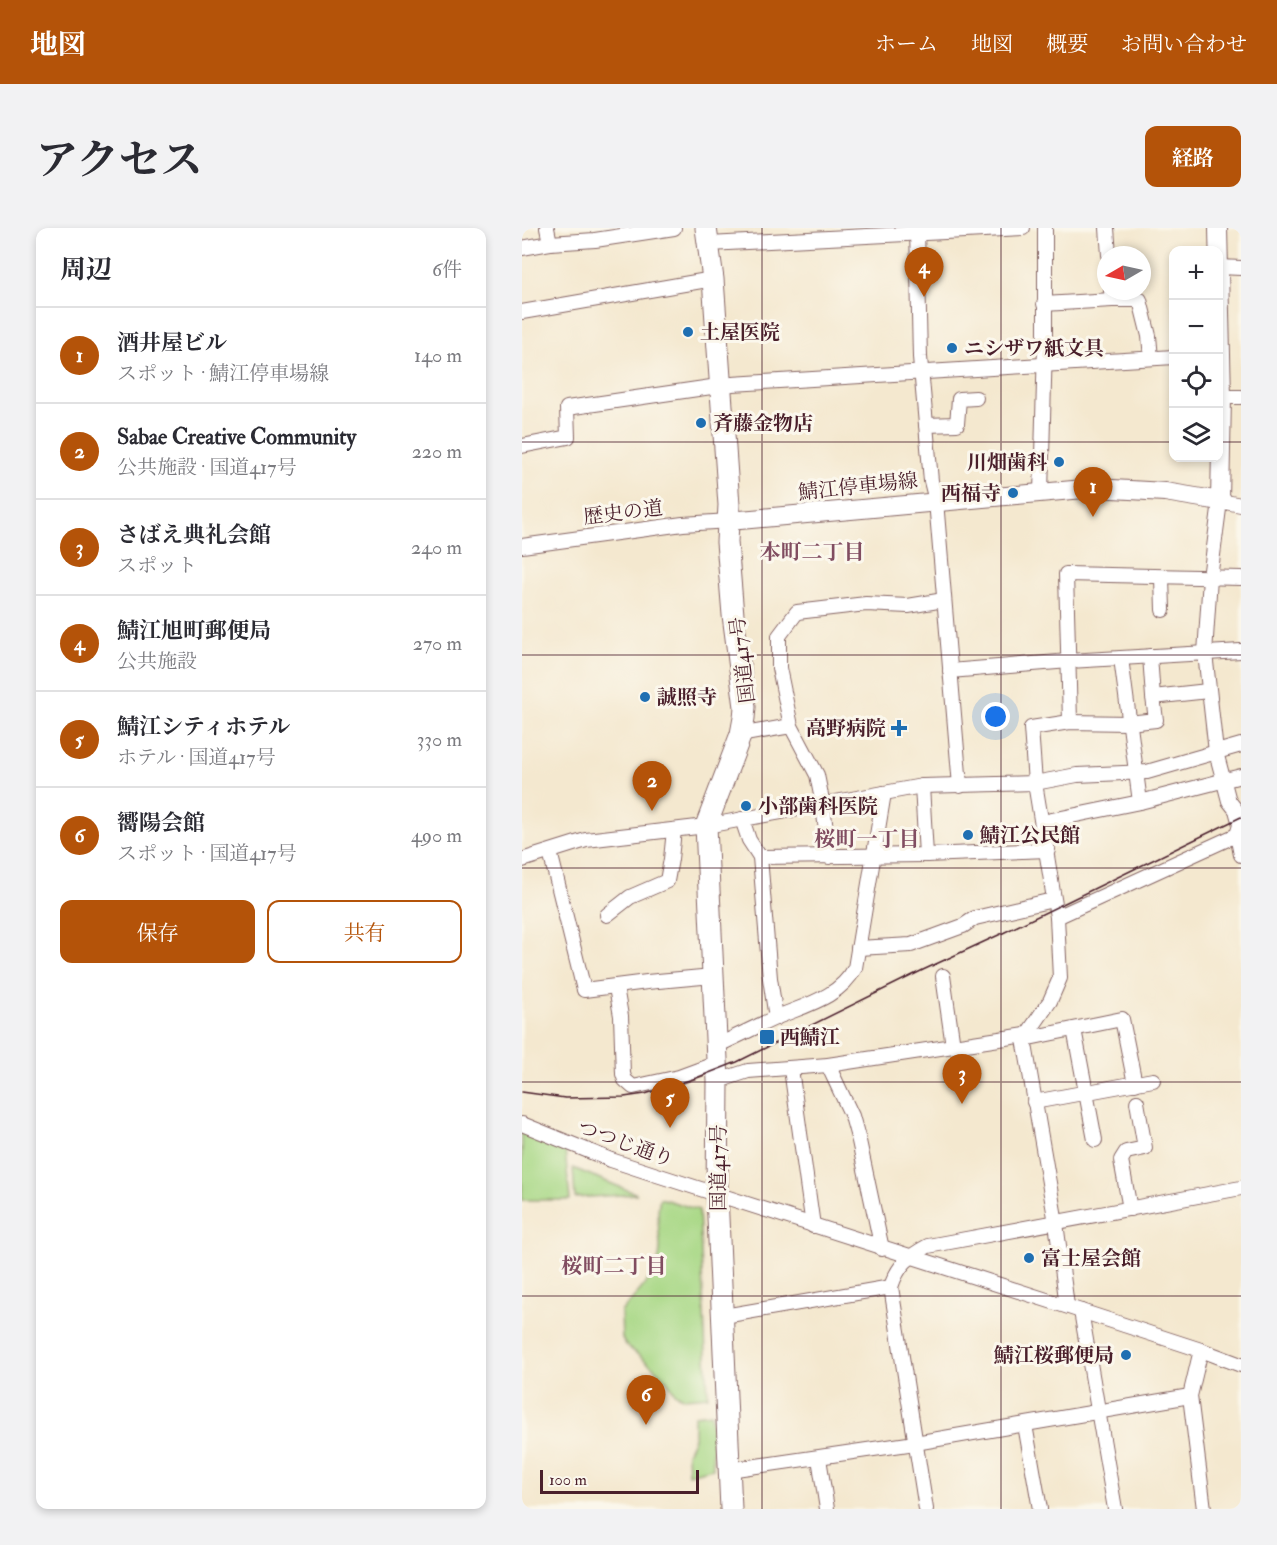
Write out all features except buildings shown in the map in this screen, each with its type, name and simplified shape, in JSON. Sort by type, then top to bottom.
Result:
[{"type":"highway","name":"国道417号","points":[[706,826],[716,809],[745,734],[749,705],[736,612],[713,279],[707,236]]},
{"type":"highway","name":"国道417号","points":[[729,522],[728,542],[733,615],[745,707],[741,734],[706,826],[717,1063],[717,1195],[731,1509]]},
{"type":"main road","points":[[1218,228],[1219,246]]},
{"type":"main road","points":[[1220,300],[1220,354]]},
{"type":"main road","points":[[1220,501],[1222,408]]},
{"type":"main road","name":"鯖江停車場線","points":[[729,522],[1095,488],[1165,492],[1220,501]]},
{"type":"street","points":[[547,228],[550,243]]},
{"type":"street","points":[[522,248],[674,228]]},
{"type":"street","points":[[707,236],[1023,228]]},
{"type":"street","points":[[1041,493],[1045,228]]},
{"type":"street","points":[[1107,228],[1108,246]]},
{"type":"street","points":[[916,230],[921,372],[931,481],[936,501],[960,786]]},
{"type":"street","points":[[1223,267],[1241,268]]},
{"type":"street","points":[[522,312],[713,279]]},
{"type":"street","points":[[1044,304],[1097,297]]},
{"type":"street","points":[[1140,300],[1149,336],[1151,358]]},
{"type":"street","points":[[522,446],[568,437],[567,408],[720,386],[1169,357]]},
{"type":"street","points":[[1223,397],[1241,398]]},
{"type":"street","points":[[926,426],[957,424],[959,399],[976,398]]},
{"type":"street","points":[[1241,505],[1220,501],[1210,578],[1205,653],[1216,752],[1228,801],[1227,812],[1230,823],[1239,834],[1241,855]]},
{"type":"street","name":"歴史の道","points":[[522,546],[683,524],[729,522]]},
{"type":"street","points":[[1070,722],[1066,574],[1241,578]]},
{"type":"street","points":[[1162,577],[1163,610]]},
{"type":"street","points":[[829,856],[824,805],[818,775],[791,726],[779,668],[779,636],[798,612],[866,604],[908,606],[944,600]]},
{"type":"street","points":[[950,670],[1241,651]]},
{"type":"street","points":[[1067,1306],[1056,1223],[1034,1102],[1025,1037],[1050,1000],[1060,978],[1057,917],[1048,850],[1035,783],[1031,728],[1070,722],[1128,723],[1156,720],[1150,656]]},
{"type":"street","points":[[1120,658],[1140,802]]},
{"type":"street","points":[[1153,697],[1208,691]]},
{"type":"street","points":[[745,734],[791,726]]},
{"type":"street","points":[[522,860],[586,840],[706,826],[922,786],[1035,783],[1077,775],[1147,772],[1241,745]]},
{"type":"street","points":[[1042,822],[1140,802],[1241,776]]},
{"type":"street","points":[[922,786],[926,855]]},
{"type":"street","points":[[616,987],[621,1016],[622,1074],[628,1084],[633,1087],[679,1077],[717,1063],[776,1018],[829,996],[850,978],[855,968],[884,793]]},
{"type":"street","points":[[742,819],[749,840],[760,857],[770,978],[776,1018]]},
{"type":"street","points":[[607,915],[614,907],[630,897],[666,881],[674,830]]},
{"type":"street","points":[[1057,917],[1239,834]]},
{"type":"street","points":[[760,857],[926,855],[1048,850]]},
{"type":"street","points":[[550,852],[584,990],[713,976]]},
{"type":"street","points":[[858,948],[911,945],[963,926],[975,918],[1053,900]]},
{"type":"street","points":[[943,976],[953,1046]]},
{"type":"street","points":[[717,1063],[748,1071],[828,1065],[1025,1037],[1122,1019],[1135,1084]]},
{"type":"street","points":[[1074,1029],[1095,1140]]},
{"type":"street","points":[[828,1065],[852,1116],[860,1141],[882,1248]]},
{"type":"street","points":[[791,1069],[813,1226]]},
{"type":"street","points":[[1034,1102],[1153,1080]]},
{"type":"street","points":[[1130,1209],[1120,1160],[1126,1152],[1145,1148],[1137,1102]]},
{"type":"street","name":"つつじ通り","points":[[522,1124],[611,1160],[908,1257],[1067,1306],[1241,1365]]},
{"type":"street","points":[[926,1509],[891,1287],[894,1278],[908,1257],[928,1246],[1241,1188]]},
{"type":"street","points":[[724,1316],[891,1287]]},
{"type":"street","points":[[1081,1311],[1115,1509]]},
{"type":"street","points":[[1201,1350],[1190,1396],[1204,1509]]},
{"type":"street","points":[[729,1470],[915,1443],[1190,1396]]},
{"type":"street","points":[[1025,1425],[1040,1509]]},
{"type":"street","points":[[819,1458],[827,1509]]},
{"type":"green space","points":[[522,1131],[565,1150],[570,1200],[522,1200]]},
{"type":"green space","points":[[573,1168],[637,1194],[575,1198]]},
{"type":"green space","points":[[660,1198],[699,1210],[708,1396],[684,1398],[676,1394],[667,1381],[626,1345],[622,1338],[621,1312],[648,1281],[660,1254],[658,1215]]},
{"type":"green space","points":[[711,1413],[713,1468],[688,1474],[687,1453],[694,1438],[694,1415]]},
{"type":"tram line","points":[[522,1092],[565,1098],[624,1097],[645,1094],[696,1078],[737,1062],[1241,817]]},
{"type":"place","name":"鯖江旭町郵便局","points":[[924,297]]},
{"type":"place","name":"土屋医院","points":[[688,332]]},
{"type":"place","name":"ニシザワ紙文具","points":[[952,348]]},
{"type":"place","name":"斉藤金物店","points":[[701,423]]},
{"type":"place","name":"川畑歯科","points":[[1059,462]]},
{"type":"place","name":"西福寺","points":[[1013,493]]},
{"type":"place","name":"酒井屋ビル","points":[[1093,517]]},
{"type":"place","name":"誠照寺","points":[[645,697]]},
{"type":"place","name":"高野病院","points":[[899,728]]},
{"type":"place","name":"小部歯科医院","points":[[746,806]]},
{"type":"place","name":"Sabae Creative Community","points":[[652,811]]},
{"type":"place","name":"鯖江公民館","points":[[968,835]]},
{"type":"place","name":"西鯖江","points":[[767,1037]]},
{"type":"place","name":"さばえ典礼会館","points":[[962,1104]]},
{"type":"place","name":"鯖江シティホテル","points":[[670,1128]]},
{"type":"place","name":"富士屋会館","points":[[1029,1258]]},
{"type":"place","name":"鯖江桜郵便局","points":[[1126,1355]]},
{"type":"place","name":"嚮陽会館","points":[[646,1425]]},
{"type":"district","name":"本町二丁目","points":[[812,552]]},
{"type":"district","name":"桜町一丁目","points":[[867,839]]},
{"type":"district","name":"桜町二丁目","points":[[614,1266]]}]
